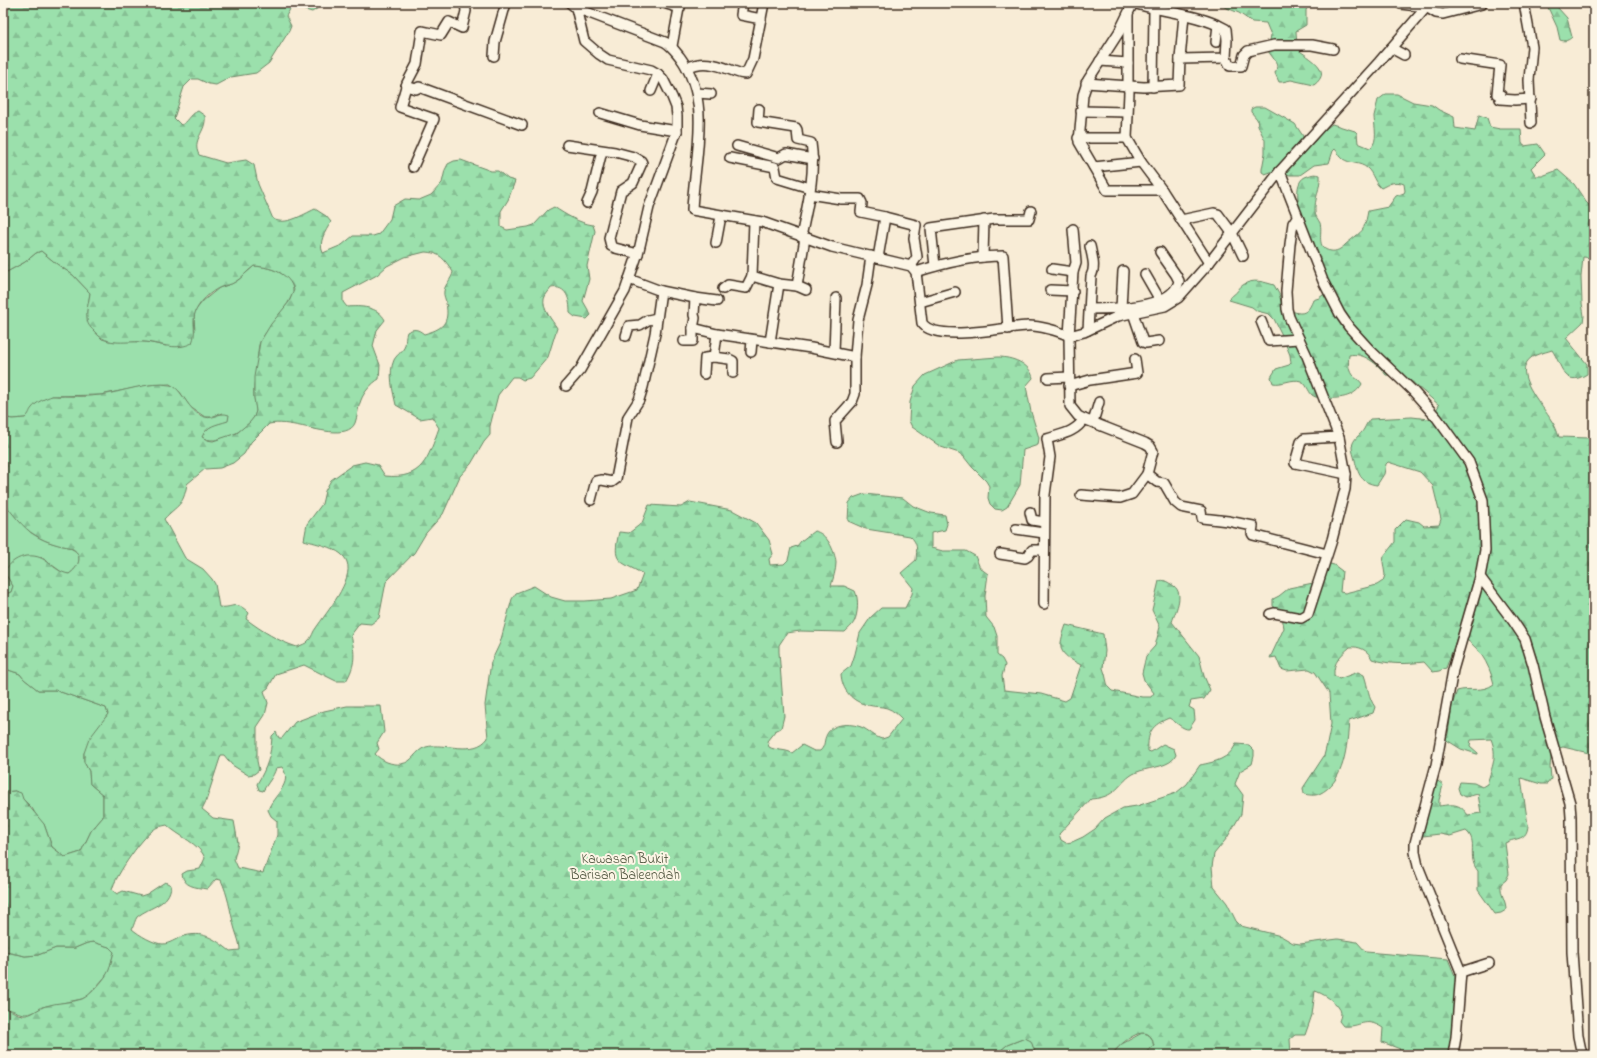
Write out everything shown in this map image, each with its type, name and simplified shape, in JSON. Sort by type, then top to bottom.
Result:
[{"type":"street","points":[[413,167],[434,119],[400,107],[406,86],[417,64],[422,31],[441,35],[449,22],[462,28],[466,11],[465,3]]},
{"type":"street","points":[[494,56],[495,42],[506,3]]},
{"type":"street","points":[[663,3],[680,5],[672,46]]},
{"type":"street","points":[[743,3],[741,15],[761,19]]},
{"type":"street","points":[[687,68],[701,63],[707,63],[741,74],[746,74],[753,59],[764,3]]},
{"type":"street","points":[[1162,190],[1107,190],[1079,143],[1078,138],[1083,93],[1086,83],[1115,38],[1133,3],[1184,15],[1218,25],[1226,29],[1226,58],[1230,66],[1242,66],[1244,55],[1248,51],[1274,45],[1312,45],[1333,49]]},
{"type":"street","points":[[1524,3],[1532,47],[1530,80],[1531,123]]},
{"type":"street","points":[[1401,4],[1428,5],[1436,13],[1443,14],[1482,4]]},
{"type":"street","points":[[916,225],[914,238],[917,257],[913,269],[920,302],[922,323],[926,328],[940,333],[968,333],[1032,326],[1063,333],[1068,336],[1088,330],[1114,317],[1169,305],[1184,292],[1209,263],[1280,171],[1428,5]]},
{"type":"street","points":[[573,6],[656,37],[672,46],[687,68],[697,93],[700,114],[692,210],[754,221],[779,228],[803,238],[832,247],[875,257],[913,269],[983,257],[1003,256],[1008,329]]},
{"type":"street","points":[[566,386],[580,370],[625,292],[638,254],[649,208],[677,131],[678,116],[672,97],[663,79],[658,74],[651,70],[608,60],[584,42],[573,6]]},
{"type":"street","points":[[1153,87],[1154,9]]},
{"type":"street","points":[[1128,13],[1129,92],[1127,138],[1141,162],[1162,190],[1209,263]]},
{"type":"street","points":[[1086,83],[1153,87],[1180,85],[1180,58],[1184,15]]},
{"type":"street","points":[[1216,42],[1218,25]]},
{"type":"street","points":[[1391,48],[1404,55]]},
{"type":"street","points":[[1180,58],[1226,58]]},
{"type":"street","points":[[1460,59],[1500,65],[1497,94],[1501,95],[1500,99],[1531,99]]},
{"type":"street","points":[[1100,61],[1128,63]]},
{"type":"street","points":[[651,91],[658,74]]},
{"type":"street","points":[[406,86],[416,89],[419,87],[522,125]]},
{"type":"street","points":[[697,93],[711,94]]},
{"type":"street","points":[[752,276],[779,284],[802,288],[803,238],[813,159],[811,144],[799,140],[796,128],[758,122],[759,109]]},
{"type":"street","points":[[1081,110],[1127,112]]},
{"type":"street","points":[[600,113],[640,125],[677,131]]},
{"type":"street","points":[[1078,138],[1127,138]]},
{"type":"street","points":[[567,145],[623,154],[642,161],[633,183],[621,191],[609,238],[612,246],[615,248],[638,254]]},
{"type":"street","points":[[737,146],[779,158],[786,154],[813,159]]},
{"type":"street","points":[[587,203],[592,192],[602,151]]},
{"type":"street","points":[[730,158],[775,167],[777,178],[809,191],[841,199],[860,199],[862,203],[861,212],[931,228],[984,220],[1029,219],[1031,211]]},
{"type":"street","points":[[1094,167],[1141,162]]},
{"type":"street","points":[[1280,171],[1297,217],[1340,314],[1349,327],[1390,371],[1413,391],[1437,418],[1469,462],[1482,500],[1485,550],[1480,577],[1454,670],[1436,765],[1415,852],[1424,880],[1460,972],[1457,1032],[1453,1055]]},
{"type":"street","points":[[1182,220],[1216,213],[1218,214],[1232,233],[1243,256]]},
{"type":"street","points":[[716,243],[721,216]]},
{"type":"street","points":[[837,442],[836,421],[852,402],[855,394],[855,357],[858,320],[884,217]]},
{"type":"street","points":[[1270,614],[1274,613],[1301,618],[1308,614],[1327,554],[1344,489],[1346,474],[1339,437],[1287,308],[1286,291],[1293,223],[1297,217]]},
{"type":"street","points":[[983,257],[984,220]]},
{"type":"street","points":[[723,289],[728,285],[746,288],[752,276],[754,221]]},
{"type":"street","points":[[931,228],[935,266]]},
{"type":"street","points":[[1073,229],[1076,263],[1073,272],[1073,291],[1068,336],[1070,406],[1078,416],[1150,446],[1153,450],[1147,474],[1130,495],[1120,498],[1081,495]]},
{"type":"street","points":[[1088,330],[1093,259],[1090,246]]},
{"type":"street","points":[[1090,309],[1122,308],[1142,305],[1160,300],[1169,294],[1176,287],[1179,281],[1160,252]]},
{"type":"street","points":[[1052,269],[1073,272]]},
{"type":"street","points":[[1122,308],[1123,271]]},
{"type":"street","points":[[1144,274],[1160,300]]},
{"type":"street","points":[[629,279],[661,291],[717,301]]},
{"type":"street","points":[[770,342],[779,284]]},
{"type":"street","points":[[1050,290],[1073,291]]},
{"type":"street","points":[[591,500],[596,481],[602,480],[612,482],[616,479],[628,417],[639,400],[643,387],[655,334],[656,318],[661,291]]},
{"type":"street","points":[[920,302],[955,292]]},
{"type":"street","points":[[684,342],[693,341],[695,298]]},
{"type":"street","points":[[834,352],[836,298]]},
{"type":"street","points":[[1132,313],[1143,342],[1159,341]]},
{"type":"street","points":[[626,336],[629,326],[640,326],[648,320],[656,318]]},
{"type":"street","points":[[1261,320],[1269,341],[1299,339]]},
{"type":"street","points":[[693,328],[717,334],[834,352],[855,357]]},
{"type":"street","points":[[714,357],[717,334]]},
{"type":"street","points":[[751,352],[752,340]]},
{"type":"street","points":[[704,374],[705,358],[714,357],[733,361],[733,373]]},
{"type":"street","points":[[1048,378],[1069,381],[1090,380],[1137,373],[1135,359]]},
{"type":"street","points":[[1044,604],[1045,492],[1050,456],[1047,439],[1064,435],[1089,421],[1099,402]]},
{"type":"street","points":[[1339,437],[1304,439],[1301,442],[1296,463],[1346,474]]},
{"type":"street","points":[[1147,474],[1157,482],[1164,483],[1175,502],[1182,507],[1201,511],[1202,518],[1253,526],[1253,535],[1327,554]]},
{"type":"street","points":[[1030,512],[1032,520],[1044,522]]},
{"type":"street","points":[[1016,529],[1044,533]]},
{"type":"street","points":[[1000,554],[1025,558],[1032,550],[1044,550]]},
{"type":"street","points":[[1480,577],[1514,621],[1524,638],[1533,665],[1560,773],[1570,803],[1572,952],[1578,1036],[1582,1055]]},
{"type":"street","points":[[1460,972],[1489,963]]},
{"type":"green space","name":"Kawasan Bukit Barisan Baleendah","points":[[3,3],[319,3],[318,8],[312,12],[292,6],[286,16],[291,26],[289,31],[269,63],[256,73],[231,77],[216,85],[209,84],[198,79],[192,79],[184,87],[174,118],[181,125],[198,111],[205,116],[204,127],[197,144],[199,155],[226,163],[246,160],[254,165],[258,184],[273,219],[278,221],[289,220],[315,209],[326,216],[331,222],[322,241],[321,245],[323,253],[342,245],[353,236],[373,236],[379,234],[390,219],[393,206],[405,199],[419,200],[431,195],[442,183],[448,164],[461,160],[491,171],[498,171],[508,179],[515,181],[508,200],[501,211],[501,227],[507,230],[534,225],[548,210],[554,207],[578,221],[593,225],[595,231],[587,266],[589,279],[583,301],[591,315],[587,319],[575,317],[570,313],[568,299],[564,291],[561,289],[551,288],[546,295],[544,299],[544,307],[557,328],[548,357],[530,378],[523,380],[518,377],[512,377],[498,395],[490,426],[490,435],[471,464],[460,476],[443,514],[426,533],[414,553],[386,582],[379,618],[371,624],[360,623],[351,635],[354,659],[352,669],[346,681],[336,681],[304,665],[276,674],[268,688],[264,691],[268,703],[265,715],[257,727],[257,761],[259,770],[254,774],[248,775],[232,765],[224,755],[221,755],[202,809],[213,818],[234,821],[238,843],[234,859],[238,868],[263,873],[277,835],[277,821],[271,816],[268,810],[286,779],[282,767],[276,768],[263,791],[259,790],[257,784],[268,761],[271,750],[272,736],[276,732],[279,738],[282,738],[295,722],[324,711],[347,706],[381,706],[384,732],[377,743],[379,749],[375,754],[387,762],[394,764],[405,763],[426,747],[442,746],[467,748],[482,744],[488,738],[485,705],[491,662],[500,643],[512,599],[516,593],[534,586],[551,597],[565,601],[585,601],[611,599],[637,590],[643,574],[623,563],[619,559],[616,550],[617,542],[619,532],[629,533],[642,523],[649,505],[681,507],[690,502],[732,510],[756,523],[769,540],[773,554],[769,559],[770,565],[784,564],[788,560],[791,548],[797,546],[814,531],[823,535],[830,543],[836,563],[836,569],[831,586],[844,586],[855,591],[858,606],[855,619],[845,632],[800,631],[787,633],[779,645],[784,716],[781,728],[775,731],[767,741],[769,747],[792,753],[802,745],[814,751],[820,751],[830,730],[842,725],[861,727],[876,737],[882,739],[888,737],[902,719],[885,707],[870,706],[857,701],[849,694],[843,685],[841,674],[851,666],[860,633],[871,617],[881,608],[905,608],[912,594],[913,588],[901,573],[916,560],[916,546],[910,536],[866,529],[848,521],[849,503],[853,498],[864,494],[903,498],[913,506],[931,513],[945,515],[947,524],[945,530],[931,533],[931,548],[943,551],[966,551],[975,556],[980,568],[988,574],[985,596],[986,617],[994,627],[997,636],[997,655],[1002,659],[1005,665],[1002,676],[1004,690],[1041,694],[1065,701],[1070,698],[1081,665],[1067,657],[1062,649],[1062,639],[1066,625],[1103,634],[1105,651],[1103,668],[1108,687],[1112,691],[1142,697],[1151,697],[1154,693],[1144,680],[1142,673],[1146,656],[1155,646],[1160,627],[1152,610],[1159,581],[1165,581],[1176,587],[1179,601],[1172,622],[1199,656],[1204,676],[1210,690],[1204,699],[1191,701],[1189,707],[1194,710],[1195,720],[1189,729],[1182,727],[1169,718],[1158,723],[1152,730],[1148,739],[1148,751],[1151,752],[1163,744],[1174,749],[1176,755],[1173,759],[1170,762],[1160,766],[1133,774],[1109,795],[1091,799],[1059,834],[1061,840],[1066,843],[1083,837],[1095,829],[1105,818],[1123,808],[1137,806],[1176,793],[1187,784],[1200,765],[1221,759],[1230,753],[1236,744],[1249,745],[1254,750],[1252,764],[1240,771],[1235,784],[1243,795],[1241,814],[1227,838],[1214,854],[1212,867],[1214,887],[1227,903],[1236,921],[1241,926],[1281,936],[1293,943],[1300,944],[1338,939],[1357,942],[1366,952],[1448,959],[1458,983],[1454,1022],[1448,1055],[1396,1055],[1400,1049],[1382,1042],[1383,1028],[1371,1023],[1343,1026],[1339,1021],[1341,1013],[1337,1005],[1315,991],[1312,1015],[1305,1035],[1295,1035],[1290,1039],[1291,1055],[1142,1055],[1154,1046],[1151,1037],[1142,1033],[1124,1042],[1112,1055],[1036,1055],[1031,1041],[1025,1038],[1007,1045],[995,1055],[3,1055],[3,1011],[6,1009],[21,1015],[26,1015],[50,1005],[82,999],[93,991],[105,977],[109,970],[114,952],[109,947],[93,942],[75,948],[56,948],[38,955],[25,956],[6,952],[3,949],[3,792],[15,791],[21,793],[23,799],[44,824],[52,847],[65,857],[81,852],[91,831],[103,817],[103,795],[90,784],[89,771],[84,762],[84,753],[89,739],[108,714],[106,708],[55,690],[38,690],[20,674],[3,668],[3,595],[11,592],[13,586],[6,575],[6,569],[12,562],[18,559],[27,556],[34,556],[45,560],[58,570],[69,574],[75,569],[79,558],[73,549],[47,541],[26,529],[3,501],[3,417],[12,419],[25,418],[36,404],[52,396],[101,395],[154,384],[162,384],[170,385],[178,390],[194,411],[199,415],[208,418],[222,414],[229,415],[228,421],[209,428],[202,437],[213,441],[237,433],[250,422],[256,411],[254,398],[254,377],[260,342],[271,324],[289,302],[294,290],[292,284],[284,275],[267,268],[254,266],[232,284],[223,286],[213,291],[205,298],[195,313],[192,343],[175,347],[146,342],[118,342],[105,340],[99,336],[90,327],[88,322],[87,312],[90,293],[73,275],[41,251],[3,274]],"holes":[[[425,252],[435,253],[438,255],[453,272],[444,291],[447,310],[446,321],[440,328],[424,334],[416,330],[407,332],[404,347],[395,358],[391,371],[396,405],[420,419],[432,417],[439,428],[431,449],[422,465],[408,474],[385,476],[378,465],[365,462],[352,465],[331,480],[325,491],[322,504],[307,524],[304,540],[328,547],[340,553],[347,562],[347,578],[338,596],[315,629],[311,638],[306,643],[297,647],[290,645],[264,632],[246,619],[249,613],[241,606],[219,607],[215,584],[212,579],[203,569],[185,558],[164,519],[182,501],[187,484],[205,469],[220,468],[233,463],[244,454],[251,442],[269,424],[288,424],[330,432],[345,431],[351,428],[355,423],[362,397],[368,388],[379,379],[380,365],[373,346],[377,330],[385,320],[382,315],[373,309],[363,307],[347,307],[343,302],[343,293],[377,275],[387,266],[405,257]],[[167,825],[194,844],[205,858],[200,869],[187,871],[182,874],[185,882],[191,886],[207,889],[216,879],[221,880],[239,941],[240,950],[230,951],[219,942],[207,936],[195,934],[181,937],[168,943],[159,944],[147,939],[132,929],[137,917],[167,897],[170,892],[171,885],[165,882],[147,894],[141,896],[123,891],[117,894],[112,890],[114,883],[124,865],[146,837],[158,827]]]},
{"type":"green space","points":[[1215,3],[1310,3],[1306,10],[1306,25],[1296,31],[1297,49],[1313,60],[1321,69],[1320,80],[1314,85],[1291,80],[1279,82],[1275,73],[1277,64],[1268,51],[1271,35],[1266,23],[1252,22],[1239,13]]},
{"type":"green space","points":[[1546,3],[1555,3],[1567,18],[1572,37],[1570,39],[1565,41],[1560,40],[1557,27]]},
{"type":"green space","points":[[1386,94],[1397,94],[1413,102],[1432,105],[1454,117],[1455,128],[1475,131],[1479,115],[1487,118],[1490,127],[1500,129],[1521,129],[1522,143],[1524,146],[1538,144],[1545,154],[1531,168],[1536,176],[1542,176],[1558,170],[1574,184],[1586,202],[1594,210],[1594,258],[1583,257],[1581,277],[1584,316],[1583,322],[1566,338],[1587,364],[1587,374],[1573,379],[1568,377],[1561,368],[1552,350],[1538,354],[1529,359],[1525,369],[1525,376],[1532,392],[1554,424],[1559,437],[1589,438],[1594,435],[1594,769],[1589,753],[1563,747],[1552,750],[1550,766],[1551,779],[1547,784],[1541,784],[1521,778],[1528,825],[1526,834],[1521,838],[1505,843],[1509,874],[1506,880],[1501,884],[1501,888],[1506,910],[1495,914],[1478,890],[1478,871],[1473,860],[1472,840],[1470,835],[1466,831],[1450,836],[1440,834],[1423,836],[1415,821],[1428,784],[1438,781],[1443,785],[1439,806],[1456,805],[1462,808],[1468,815],[1481,813],[1478,794],[1466,797],[1460,794],[1458,788],[1460,782],[1474,783],[1482,787],[1487,784],[1494,756],[1491,739],[1471,740],[1470,746],[1478,753],[1477,754],[1461,749],[1445,739],[1448,734],[1452,705],[1457,691],[1480,689],[1494,684],[1486,662],[1477,649],[1458,635],[1446,668],[1433,672],[1424,662],[1404,664],[1385,662],[1372,659],[1363,649],[1350,647],[1336,663],[1334,675],[1339,679],[1358,672],[1364,675],[1369,695],[1375,707],[1373,713],[1349,721],[1345,752],[1339,772],[1328,788],[1319,794],[1314,795],[1304,794],[1303,788],[1324,756],[1331,724],[1329,693],[1315,672],[1309,669],[1287,671],[1281,669],[1276,657],[1270,658],[1284,628],[1281,611],[1273,606],[1273,599],[1289,588],[1313,583],[1315,581],[1319,561],[1334,565],[1342,571],[1340,592],[1345,593],[1377,585],[1383,581],[1385,575],[1383,562],[1384,556],[1395,542],[1395,530],[1406,519],[1419,522],[1424,526],[1439,525],[1441,519],[1433,486],[1420,472],[1388,462],[1386,464],[1384,474],[1377,485],[1372,484],[1364,480],[1359,474],[1352,447],[1355,439],[1370,419],[1412,417],[1429,419],[1432,418],[1439,405],[1411,381],[1402,376],[1386,375],[1374,363],[1360,355],[1349,355],[1349,364],[1352,375],[1362,384],[1359,389],[1345,397],[1316,397],[1309,392],[1303,382],[1298,380],[1273,383],[1271,377],[1276,369],[1291,363],[1290,355],[1274,319],[1269,314],[1229,300],[1241,286],[1255,281],[1262,282],[1274,285],[1279,294],[1283,308],[1301,313],[1307,310],[1313,300],[1319,298],[1331,289],[1313,249],[1301,213],[1298,197],[1299,185],[1305,177],[1314,174],[1320,175],[1315,213],[1321,227],[1321,244],[1326,250],[1331,251],[1340,249],[1362,231],[1368,211],[1388,207],[1396,196],[1404,193],[1405,191],[1404,184],[1398,182],[1381,188],[1367,168],[1343,159],[1335,149],[1329,163],[1314,165],[1300,175],[1290,175],[1274,171],[1265,174],[1262,172],[1262,169],[1265,153],[1265,140],[1258,126],[1257,119],[1251,112],[1251,109],[1255,107],[1265,107],[1295,124],[1303,136],[1303,139],[1311,144],[1316,140],[1319,134],[1332,124],[1355,131],[1357,133],[1358,143],[1370,148],[1373,145],[1375,138],[1374,116],[1378,100]]},
{"type":"green space","points":[[41,251],[73,275],[90,293],[87,312],[98,335],[102,339],[109,341],[146,342],[166,346],[195,331],[195,311],[203,301],[219,288],[237,281],[254,266],[272,269],[288,278],[293,289],[290,300],[263,336],[259,345],[254,387],[256,411],[255,416],[249,424],[227,437],[214,440],[204,439],[201,437],[207,429],[215,424],[221,423],[222,413],[211,417],[205,417],[190,407],[180,392],[170,384],[150,385],[100,395],[52,396],[25,418],[12,419],[3,417],[3,274]]},
{"type":"green space","points":[[998,357],[1009,358],[1019,362],[1028,368],[1031,373],[1033,378],[1026,386],[1031,412],[1039,438],[1038,445],[1023,450],[1020,485],[1007,507],[1002,510],[995,509],[990,504],[988,498],[989,486],[964,457],[959,453],[941,447],[912,427],[909,421],[910,402],[915,386],[925,375],[958,360]]},
{"type":"green space","points":[[3,501],[30,532],[46,541],[68,547],[76,552],[79,558],[78,565],[69,574],[63,573],[41,557],[6,575],[13,586],[11,592],[3,595]]},
{"type":"green space","points":[[3,668],[20,674],[38,690],[55,690],[106,708],[108,714],[84,753],[84,762],[89,771],[90,784],[103,795],[103,817],[91,831],[81,852],[65,857],[52,847],[44,824],[39,820],[32,808],[15,791],[3,792]]},
{"type":"green space","points":[[94,942],[109,947],[114,952],[109,971],[88,996],[82,999],[42,1007],[29,1014],[23,1014],[11,1010],[3,1011],[3,949],[6,952],[25,956],[38,955],[56,948],[75,948]]},
{"type":"green space","points":[[1142,1033],[1151,1037],[1154,1047],[1142,1055],[1112,1055],[1120,1045]]},
{"type":"green space","points":[[1025,1038],[1031,1040],[1036,1055],[995,1055],[1007,1045]]}]
